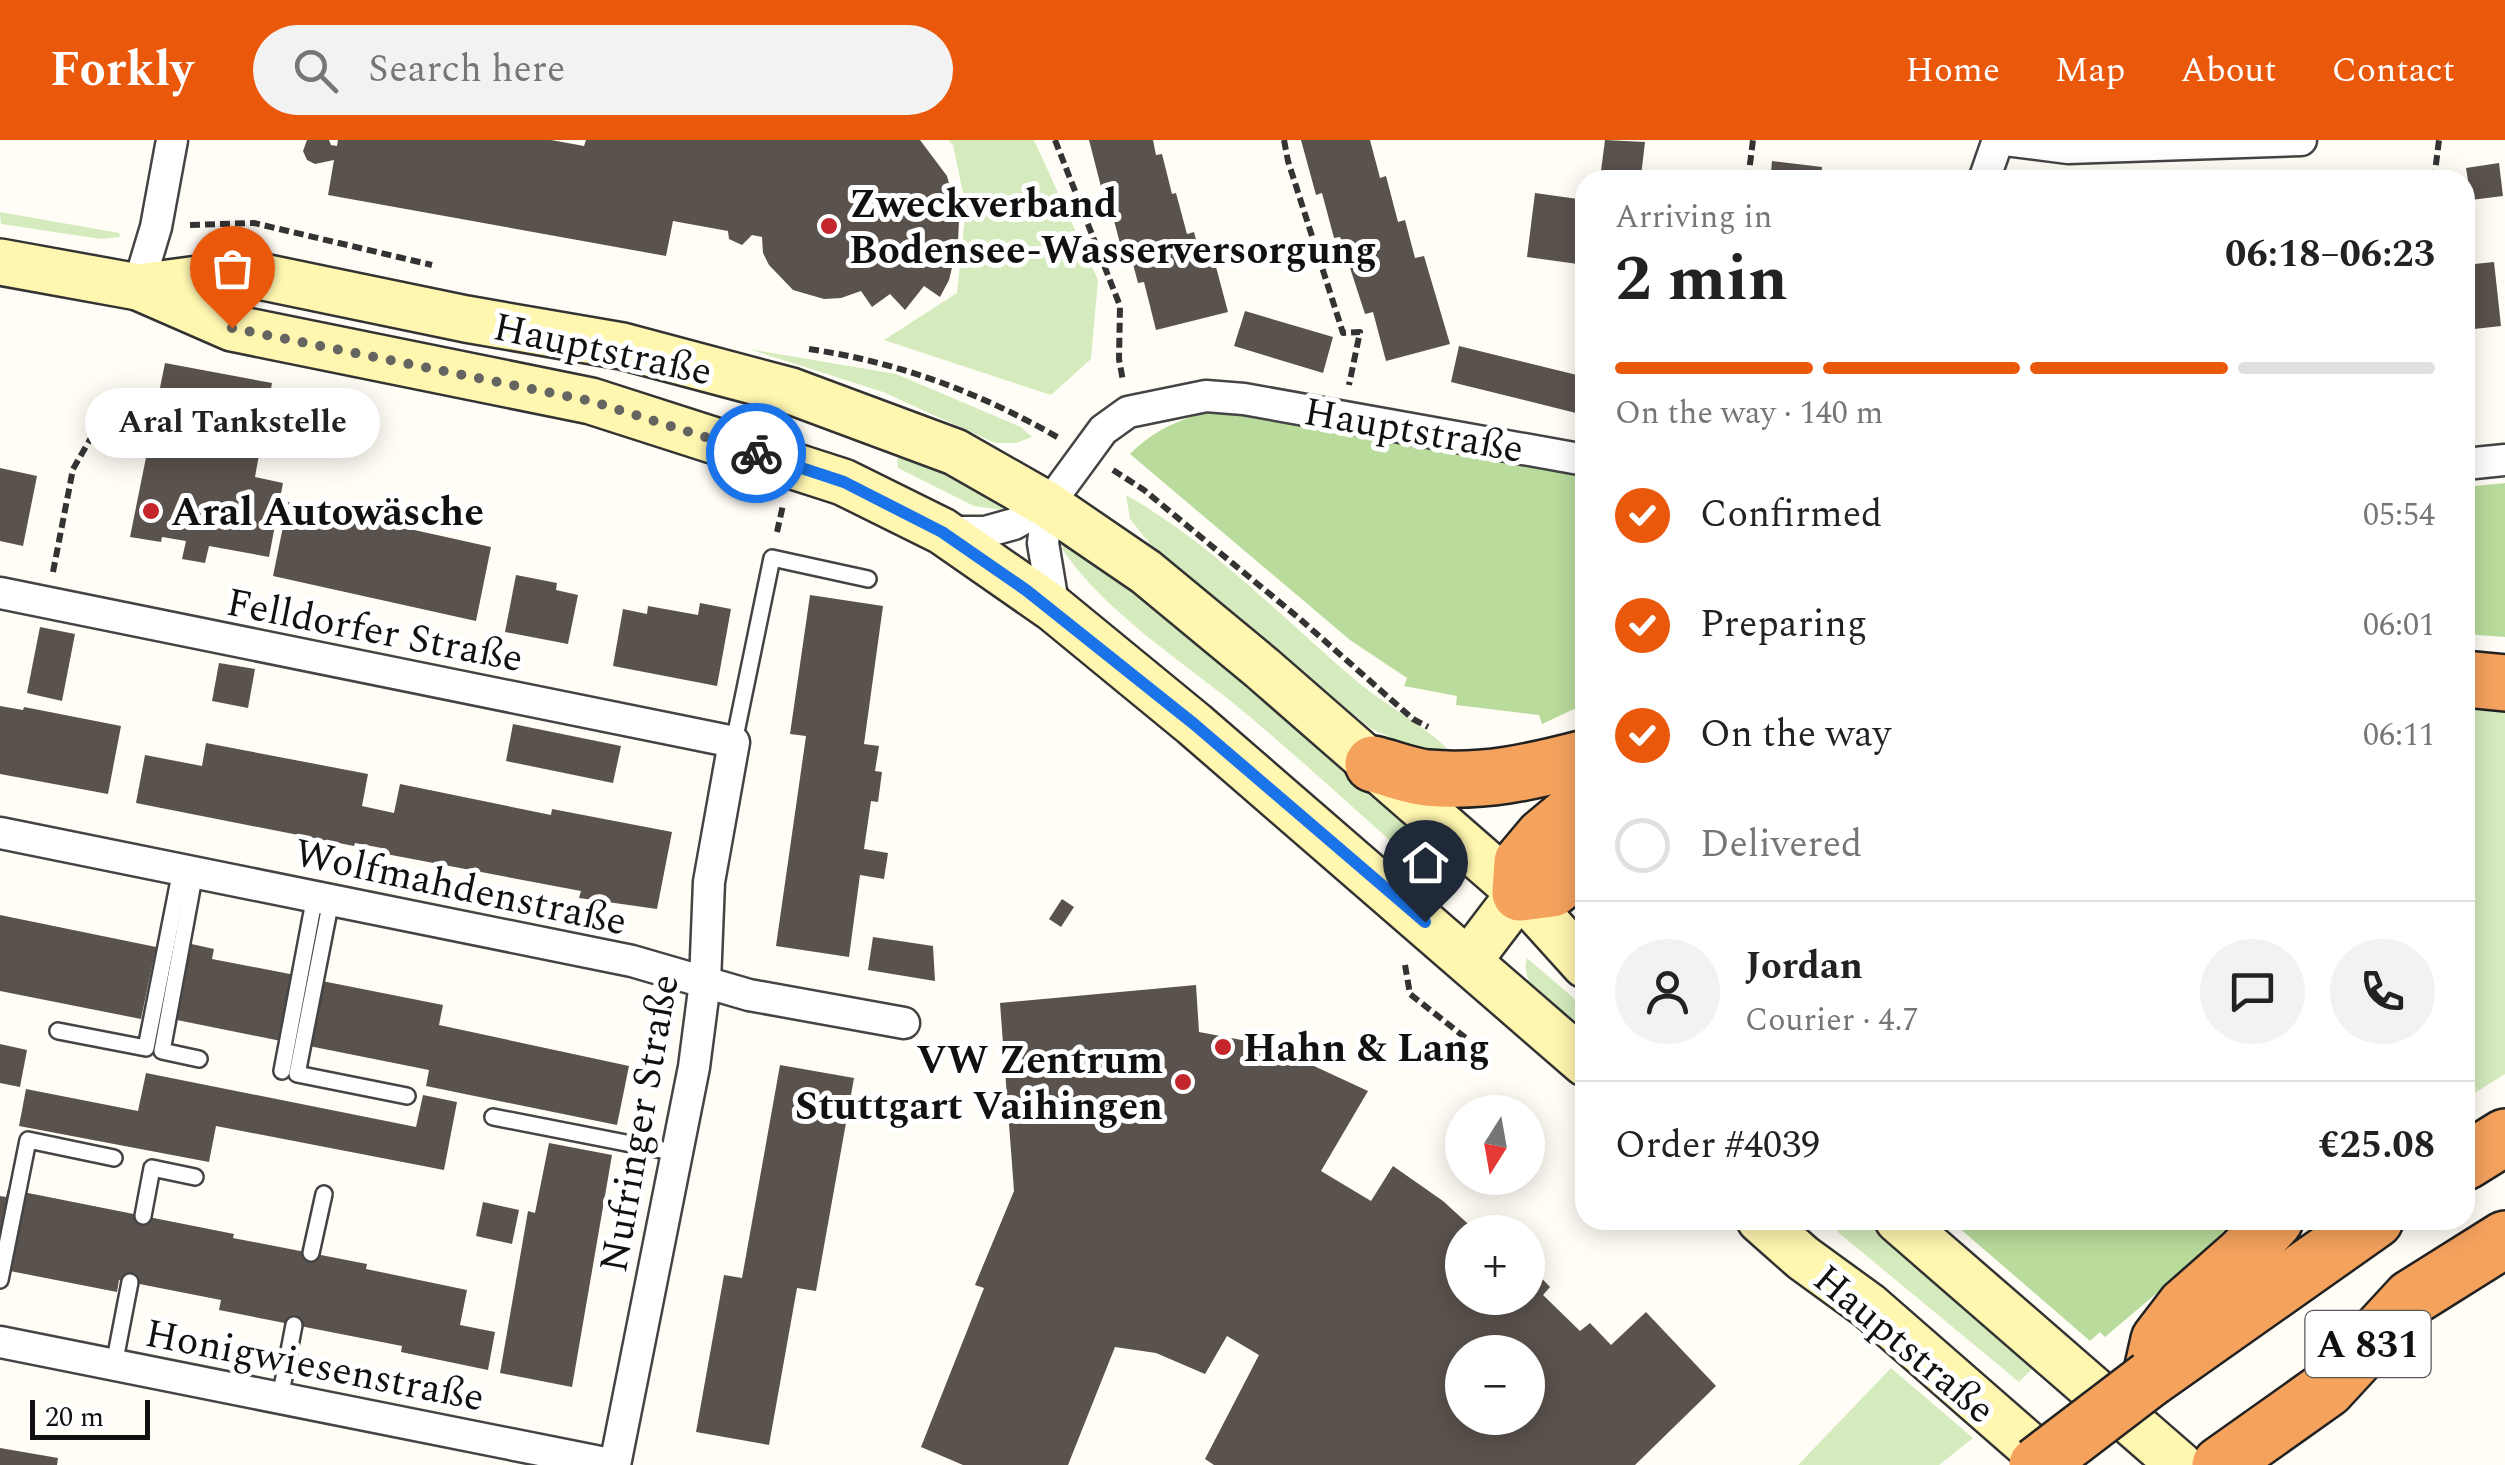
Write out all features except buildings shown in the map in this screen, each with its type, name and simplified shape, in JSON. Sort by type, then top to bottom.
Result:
[{"type":"highway","points":[[2475,680],[2505,683]]},
{"type":"highway","points":[[1373,764],[1424,778],[1488,778],[1515,776],[1575,761]]},
{"type":"highway","points":[[1575,810],[1543,837],[1522,862],[1520,893],[1552,888],[1575,871]]},
{"type":"highway","points":[[2475,1156],[2505,1136]]},
{"type":"highway","points":[[2151,1378],[2159,1340],[2185,1306],[2266,1230]]},
{"type":"highway","name":"A 831","points":[[2037,1465],[2151,1378],[2361,1230]]},
{"type":"highway","name":"A 831","points":[[2227,1460],[2327,1389],[2411,1298],[2505,1239]]},
{"type":"main road","name":"Hauptstraße","points":[[0,262],[138,287],[232,328],[591,401],[844,482],[942,532],[1054,609],[1194,724],[1575,1054]]},
{"type":"main road","name":"Hauptstraße","points":[[138,287],[244,273],[466,319],[622,346],[791,391],[955,452],[1048,505],[1146,572],[1520,893],[1575,954]]},
{"type":"main road","points":[[844,482],[871,469],[880,448],[876,420]]},
{"type":"main road","points":[[1469,960],[1520,893]]},
{"type":"main road","points":[[1910,1230],[2180,1465]]},
{"type":"main road","name":"Hauptstraße","points":[[1808,1239],[1870,1306],[2051,1465]]},
{"type":"street","points":[[138,287],[156,227],[172,140]]},
{"type":"street","points":[[1988,170],[2001,140],[2068,148],[2301,140]]},
{"type":"street","name":"Hauptstraße","points":[[942,532],[985,532],[1014,524],[1048,505],[1103,430],[1128,412],[1206,396],[1244,399],[1575,458]]},
{"type":"street","points":[[2475,463],[2505,460]]},
{"type":"street","points":[[1048,505],[1043,543],[1054,609]]},
{"type":"street","name":"Felldorfer Straße","points":[[0,593],[734,742]]},
{"type":"street","name":"Nufringer Straße","points":[[615,1465],[694,1067],[705,982],[709,882],[734,742]]},
{"type":"street","name":"Wolfmahdenstraße","points":[[0,832],[632,962],[749,995],[904,1022]]},
{"type":"street","name":"Honigwiesenstraße","points":[[0,1342],[615,1465]]},
{"type":"lane","points":[[772,558],[868,579]]},
{"type":"lane","name":"Nufringer Straße","points":[[734,742],[772,558]]},
{"type":"lane","points":[[58,1031],[146,1048],[188,871]]},
{"type":"lane","points":[[188,871],[162,1051],[199,1058]]},
{"type":"lane","points":[[282,1071],[323,898]]},
{"type":"lane","points":[[323,898],[297,1074],[406,1096]]},
{"type":"lane","points":[[492,1117],[677,1153]]},
{"type":"lane","points":[[0,1280],[28,1140],[114,1158]]},
{"type":"lane","points":[[143,1216],[152,1168],[196,1177]]},
{"type":"lane","points":[[312,1253],[324,1194]]},
{"type":"lane","points":[[114,1365],[130,1282]]},
{"type":"lane","points":[[280,1398],[294,1324]]},
{"type":"path","points":[[1054,140],[1120,306],[1120,359]]},
{"type":"path","points":[[1284,140],[1344,332],[1360,332],[1348,390]]},
{"type":"path","points":[[1749,170],[1753,140]]},
{"type":"path","points":[[2435,170],[2439,140]]},
{"type":"path","points":[[46,603],[73,468],[110,405]]},
{"type":"path","points":[[772,558],[791,464]]},
{"type":"green space","points":[[948,140],[1034,140],[1098,280],[1091,359],[1051,395],[884,340],[957,293],[966,207],[953,145]]},
{"type":"green space","points":[[0,212],[119,233],[120,237],[101,239],[1,224]]},
{"type":"green space","points":[[749,349],[896,374],[1021,427],[1032,437],[1016,443],[995,443],[883,392]]},
{"type":"green space","points":[[1219,409],[1575,472],[1575,709],[1542,724],[1539,715],[1456,705],[1457,696],[1404,686],[1407,678],[1350,640],[1130,454],[1150,437]]},
{"type":"green space","points":[[910,454],[1007,502],[1008,511],[974,506],[898,468],[897,459]]},
{"type":"green space","points":[[2505,483],[2505,637],[2475,635],[2475,486]]},
{"type":"green space","points":[[1126,495],[1219,560],[1360,684],[1425,730],[1457,760],[1426,754],[1370,728],[1156,551],[1130,519]]},
{"type":"green space","points":[[1064,541],[1124,582],[1439,851],[1422,869],[1261,727],[1121,614],[1062,549]]},
{"type":"green space","points":[[2475,707],[2505,710],[2505,1074],[2475,1093]]},
{"type":"green space","points":[[1527,958],[1575,999],[1575,1030],[1536,992],[1526,970]]},
{"type":"green space","points":[[1837,1230],[1876,1230],[2037,1364],[2019,1382]]},
{"type":"green space","points":[[1962,1230],[2231,1230],[2105,1337],[2100,1332],[2090,1341]]},
{"type":"green space","points":[[1891,1368],[1973,1438],[1939,1465],[1798,1465]]},
{"type":"way so far","points":[[232,328],[591,401],[756,453]]},
{"type":"place","name":"Zweckverband Bodensee-Wasserversorgung","points":[[829,226]]},
{"type":"place","name":"Aral Tankstelle","points":[[232,328]]},
{"type":"place","name":"Aral Autowäsche","points":[[151,511]]},
{"type":"place","name":"Hahn & Lang","points":[[1223,1047]]},
{"type":"place","name":"VW Zentrum Stuttgart Vaihingen","points":[[1183,1082]]},
{"type":"route","points":[[756,453],[844,482],[942,532],[1054,609],[1425,922]]}]
